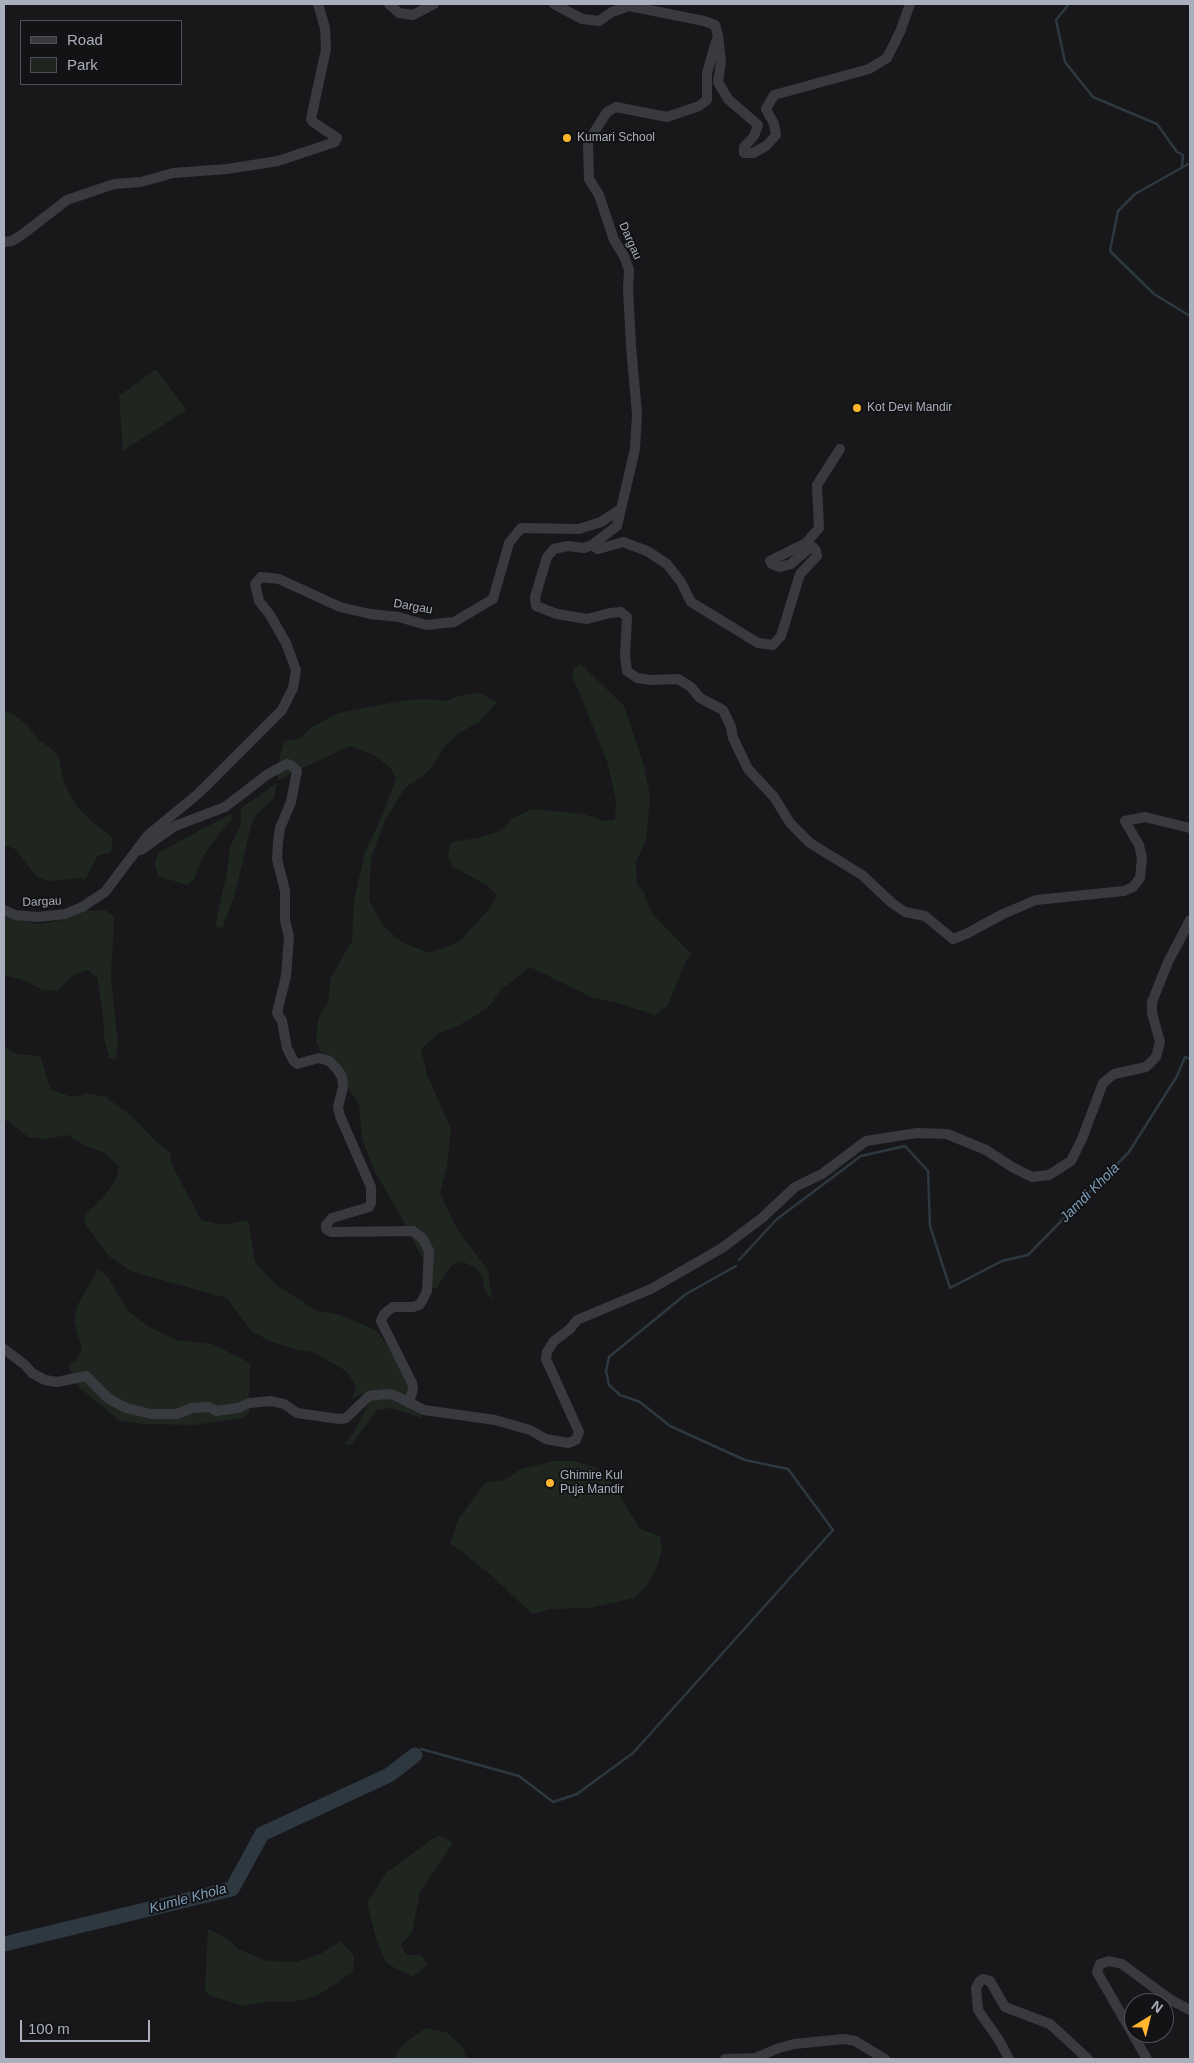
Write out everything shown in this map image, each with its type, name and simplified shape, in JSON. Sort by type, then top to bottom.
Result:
[{"type":"street","points":[[4,242],[12,241],[23,234],[68,200],[114,184],[154,180],[173,173],[220,170],[278,161],[336,142],[337,138],[313,122],[311,118],[326,49],[326,28],[318,4]]},
{"type":"street","points":[[389,4],[399,13],[413,15],[434,4]]},
{"type":"street","points":[[554,4],[582,19],[598,21],[612,12],[629,6],[704,21],[715,25],[721,62],[718,82],[728,99],[758,125],[754,136],[744,147],[744,153],[753,152],[766,146],[776,135],[774,124],[766,109],[774,95],[870,69],[887,58],[900,32],[910,4]]},
{"type":"street","name":"Dargau","points":[[4,910],[15,915],[38,917],[65,914],[82,908],[105,892],[148,835],[200,793],[282,710],[293,688],[296,670],[286,642],[259,601],[255,584],[261,577],[279,579],[340,607],[355,611],[399,617],[426,625],[454,622],[493,599],[509,544],[521,528],[579,529],[601,522],[622,509],[636,449],[637,414],[631,346],[629,270],[624,256],[614,240],[600,195],[589,179],[588,142],[607,112],[616,107],[667,117],[698,106],[707,100],[707,72],[718,35]]},
{"type":"street","points":[[592,545],[598,549],[623,542],[647,551],[667,564],[682,582],[691,602],[758,643],[773,644],[781,636],[800,574],[816,556],[816,551],[813,547],[808,549],[791,564],[780,567],[772,564],[770,561],[806,543],[819,528],[817,485],[840,449]]},
{"type":"street","points":[[622,509],[617,526],[592,545],[584,548],[568,546],[554,550],[547,557],[535,597],[536,606],[558,614],[587,619],[621,612],[627,617],[628,631],[625,656],[627,671],[637,678],[651,680],[678,679],[690,687],[700,698],[723,710],[731,727],[732,738],[748,769],[774,797],[796,830],[810,843],[862,875],[892,903],[905,912],[925,916],[952,939],[1036,900],[1124,891],[1133,887],[1140,878],[1142,858],[1139,845],[1125,821],[1145,817],[1190,828]]},
{"type":"street","points":[[132,856],[175,826],[225,807],[268,774],[286,764],[292,766],[297,771],[291,802],[280,828],[278,842],[277,859],[285,891],[285,920],[289,937],[286,976],[278,1013],[282,1021],[287,1048],[297,1064],[319,1058],[329,1061],[342,1077],[338,1108],[340,1116],[371,1187],[372,1203],[369,1207],[332,1218],[326,1225],[326,1229],[331,1232],[413,1231],[423,1240],[429,1251],[427,1291],[422,1301],[419,1305],[413,1307],[394,1307],[384,1314],[381,1321],[412,1383],[413,1389],[409,1403]]},
{"type":"street","points":[[4,1349],[25,1364],[32,1373],[45,1380],[57,1382],[86,1376],[110,1399],[126,1408],[151,1414],[177,1414],[192,1408],[209,1407],[216,1411],[238,1408],[250,1403],[271,1401],[284,1404],[297,1413],[339,1419],[346,1418],[362,1401],[377,1394],[394,1395],[424,1410],[495,1420],[530,1430],[546,1439],[568,1443],[576,1440],[579,1432],[546,1359],[554,1341],[570,1329],[577,1320],[651,1289],[722,1248],[762,1218],[796,1187],[822,1174],[866,1141],[917,1133],[947,1134],[986,1150],[1032,1177],[1049,1175],[1064,1167],[1071,1161],[1082,1139],[1103,1083],[1114,1074],[1146,1067],[1156,1057],[1160,1042],[1152,1013],[1152,1002],[1168,962],[1190,920]]},
{"type":"street","points":[[1147,2059],[1097,1972],[1100,1964],[1108,1961],[1122,1964],[1171,2000],[1190,2010]]},
{"type":"street","points":[[1009,2059],[999,2040],[978,2010],[976,1988],[983,1979],[990,1981],[1005,2007],[1050,2024],[1088,2059]]},
{"type":"street","points":[[725,2059],[754,2058],[794,2044],[844,2039],[855,2041],[885,2059]]},
{"type":"green space","points":[[156,369],[186,410],[123,451],[119,396]]},
{"type":"green space","points":[[581,664],[624,706],[644,766],[650,796],[646,839],[636,862],[637,885],[644,893],[651,912],[691,954],[684,965],[668,1005],[655,1015],[615,1002],[593,998],[530,967],[501,990],[491,1004],[477,1015],[450,1030],[439,1033],[421,1049],[427,1075],[451,1129],[447,1166],[440,1193],[457,1229],[488,1270],[492,1301],[484,1288],[482,1276],[476,1268],[461,1261],[451,1266],[436,1289],[428,1286],[428,1269],[375,1172],[362,1139],[359,1104],[331,1062],[320,1050],[316,1041],[318,1019],[328,1002],[331,977],[352,941],[354,901],[365,852],[383,814],[396,778],[391,769],[376,756],[350,746],[278,781],[277,767],[284,741],[300,738],[312,727],[339,713],[400,701],[424,699],[447,701],[458,696],[479,693],[497,702],[480,721],[458,734],[444,747],[435,763],[424,775],[405,788],[385,820],[371,858],[369,900],[384,927],[403,943],[430,953],[460,941],[489,909],[497,895],[487,885],[453,867],[448,857],[451,842],[477,838],[500,831],[512,819],[532,809],[583,814],[605,821],[615,820],[616,800],[607,761],[572,675],[574,668]]},
{"type":"green space","points":[[4,712],[13,714],[26,724],[38,739],[58,754],[64,783],[75,804],[92,822],[113,838],[111,852],[97,856],[85,880],[78,878],[54,881],[45,880],[35,875],[15,849],[4,845]]},
{"type":"green space","points":[[277,783],[274,798],[255,816],[251,826],[235,894],[222,929],[216,926],[218,911],[227,872],[230,847],[241,824],[241,808]]},
{"type":"green space","points":[[232,813],[231,821],[221,831],[203,856],[194,879],[187,885],[158,876],[155,864],[158,853]]},
{"type":"green space","points":[[105,910],[114,917],[111,978],[118,1043],[116,1060],[109,1058],[104,1037],[103,1013],[97,977],[87,970],[72,976],[57,991],[43,990],[23,980],[4,975],[4,916],[37,924],[62,920],[73,911]]},
{"type":"green space","points":[[4,1046],[17,1054],[40,1056],[51,1090],[72,1097],[87,1093],[106,1097],[135,1119],[153,1139],[170,1152],[171,1163],[201,1220],[224,1225],[248,1220],[255,1262],[275,1284],[315,1310],[341,1315],[377,1331],[410,1384],[422,1418],[392,1408],[377,1410],[351,1445],[344,1444],[354,1432],[370,1401],[362,1394],[352,1399],[356,1385],[346,1371],[313,1352],[294,1349],[270,1341],[251,1331],[227,1298],[132,1272],[110,1257],[85,1224],[85,1215],[104,1197],[117,1177],[119,1166],[105,1153],[84,1145],[68,1135],[47,1139],[28,1137],[8,1121],[4,1121]]},
{"type":"green space","points":[[98,1269],[108,1277],[127,1310],[149,1327],[176,1340],[212,1344],[250,1363],[249,1413],[243,1418],[194,1425],[143,1424],[120,1421],[80,1388],[68,1366],[76,1361],[82,1350],[74,1321],[77,1306]]},
{"type":"green space","points":[[554,1461],[574,1461],[597,1468],[611,1482],[640,1529],[660,1536],[662,1550],[658,1565],[647,1586],[634,1598],[590,1608],[550,1609],[532,1614],[490,1574],[450,1543],[458,1520],[485,1483],[504,1480],[521,1469]]},
{"type":"green space","points":[[440,1835],[453,1843],[420,1892],[412,1932],[401,1945],[406,1955],[421,1955],[428,1965],[412,1977],[386,1963],[377,1942],[367,1903],[386,1873]]},
{"type":"green space","points":[[208,1929],[228,1939],[238,1949],[267,1961],[296,1962],[322,1953],[341,1941],[354,1956],[353,1971],[316,1996],[292,2002],[265,2002],[244,2006],[211,1996],[205,1990]]},
{"type":"green space","points":[[426,2028],[446,2032],[462,2046],[467,2059],[395,2059],[397,2052],[408,2040]]},
{"type":"waterway","points":[[1069,4],[1056,20],[1065,62],[1093,97],[1157,124],[1177,152],[1183,155],[1182,166]]},
{"type":"waterway","name":"Jamdi Khola","points":[[1190,163],[1135,194],[1118,211],[1110,251],[1154,294],[1190,316]]},
{"type":"waterway","points":[[739,1260],[777,1219],[861,1156],[905,1146],[928,1171],[930,1226],[950,1288],[1002,1261],[1028,1255],[1129,1152],[1177,1076],[1185,1057],[1190,1059]]},
{"type":"waterway","points":[[421,1749],[519,1776],[553,1802],[577,1794],[633,1753],[833,1530],[788,1469],[745,1460],[670,1426],[640,1402],[620,1395],[609,1385],[606,1371],[609,1357],[686,1294],[736,1266]]},
{"type":"waterway","name":"Kumle Khola","points":[[4,1944],[232,1889],[262,1834],[389,1775],[415,1755]]},
{"type":"place","name":"Kumari School","points":[[567,138]]},
{"type":"place","name":"Kot Devi Mandir","points":[[857,408]]},
{"type":"place","name":"Ghimire Kul Puja Mandir","points":[[550,1483]]}]
